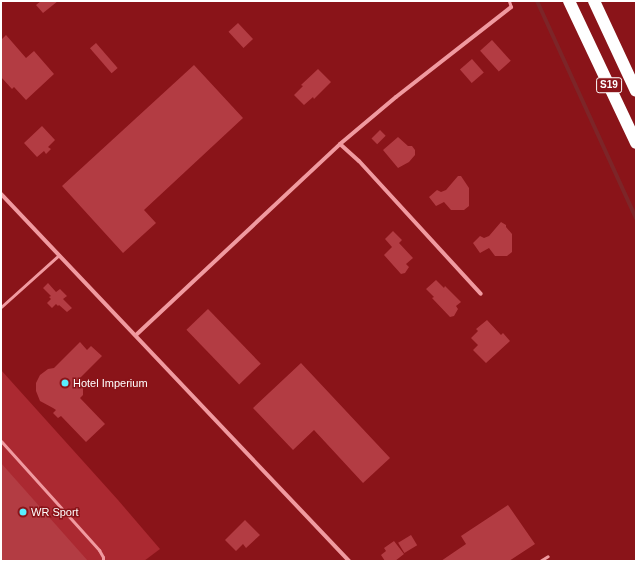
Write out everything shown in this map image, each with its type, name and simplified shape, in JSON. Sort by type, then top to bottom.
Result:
[{"type":"highway","name":"S19","points":[[570,1],[636,143]]},
{"type":"highway","name":"S19","points":[[594,1],[636,91]]},
{"type":"street","points":[[136,335],[340,144],[390,102],[511,7]]},
{"type":"street","points":[[340,144],[359,161],[481,294]]},
{"type":"street","points":[[1,194],[349,561]]},
{"type":"lane","points":[[509,1],[511,7]]},
{"type":"lane","points":[[1,307],[59,255]]},
{"type":"lane","points":[[1,441],[99,550],[103,557],[102,561]]},
{"type":"lane","points":[[540,561],[548,556]]},
{"type":"shaded area","points":[[1,370],[160,549],[144,561],[1,561]]},
{"type":"building","points":[[41,1],[58,1],[43,13],[36,5]]},
{"type":"building","points":[[238,23],[253,39],[243,48],[228,32]]},
{"type":"building","points":[[6,35],[26,58],[34,51],[54,74],[26,100],[14,87],[12,89],[1,77],[1,40]]},
{"type":"building","points":[[492,40],[511,61],[499,72],[480,51]]},
{"type":"building","points":[[96,43],[118,68],[112,73],[90,48]]},
{"type":"building","points":[[472,59],[484,73],[472,83],[460,69]]},
{"type":"building","points":[[194,65],[243,118],[144,210],[156,223],[123,253],[62,186]]},
{"type":"building","points":[[318,69],[331,82],[314,99],[313,97],[304,105],[294,95],[303,86],[301,85]]},
{"type":"building","points":[[42,126],[55,140],[48,147],[51,149],[46,154],[44,151],[37,157],[24,143]]},
{"type":"building","points":[[380,130],[386,136],[377,144],[372,138]]},
{"type":"building","points":[[398,137],[408,146],[412,146],[415,150],[415,155],[409,162],[398,168],[383,150]]},
{"type":"building","points":[[458,176],[461,176],[469,188],[469,206],[464,210],[451,210],[444,202],[436,206],[429,197],[437,190],[441,192],[446,190]]},
{"type":"building","points":[[501,222],[506,225],[512,234],[512,252],[507,256],[495,256],[489,248],[480,253],[473,243],[480,236],[484,238],[489,236]]},
{"type":"building","points":[[393,231],[402,240],[399,243],[413,258],[406,264],[409,267],[405,273],[401,274],[384,255],[392,247],[385,239]]},
{"type":"building","points":[[436,280],[444,288],[445,286],[461,302],[456,306],[458,309],[454,316],[450,317],[432,298],[434,297],[426,289]]},
{"type":"building","points":[[48,283],[56,292],[60,289],[67,296],[63,299],[72,308],[67,312],[59,305],[58,306],[56,304],[52,308],[47,303],[51,299],[49,297],[51,296],[43,288]]},
{"type":"building","points":[[208,309],[261,364],[239,385],[186,330]]},
{"type":"building","points":[[487,320],[501,335],[503,333],[510,341],[486,363],[473,350],[478,345],[471,338],[478,331],[476,329]]},
{"type":"building","points":[[80,342],[87,350],[91,346],[102,356],[80,378],[83,381],[83,395],[80,398],[105,424],[86,442],[61,416],[58,418],[53,413],[56,410],[40,401],[36,391],[36,383],[40,375],[48,369],[54,368]]},
{"type":"building","points":[[301,363],[390,458],[363,483],[314,430],[293,450],[253,408]]},
{"type":"building","name":"WR Sport","points":[[1,463],[88,561],[1,561]]},
{"type":"building","points":[[508,505],[535,544],[509,561],[441,561],[466,544],[461,536]]},
{"type":"building","points":[[245,520],[260,535],[246,548],[243,544],[236,551],[225,540]]},
{"type":"building","points":[[411,535],[417,545],[404,553],[398,543]]},
{"type":"building","points":[[394,541],[404,554],[395,561],[385,561],[381,555],[386,551],[384,548]]},
{"type":"waterway","points":[[537,1],[636,218]]},
{"type":"place","name":"Hotel Imperium","points":[[65,383]]},
{"type":"place","name":"WR Sport","points":[[23,512]]}]
